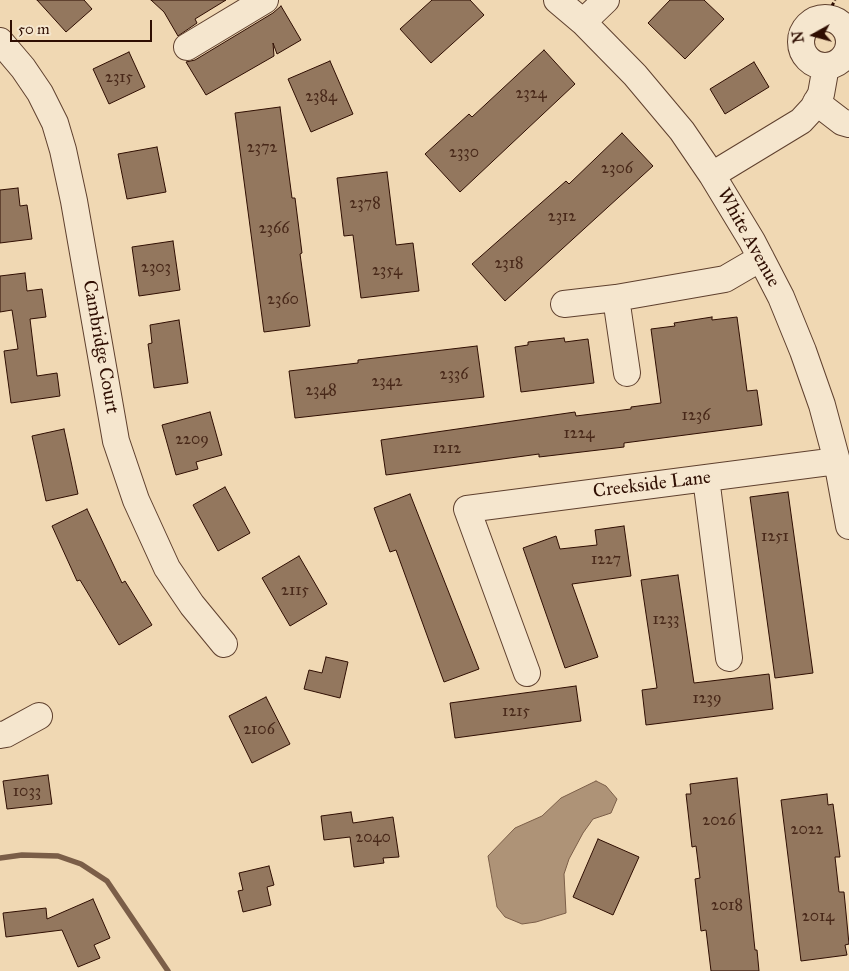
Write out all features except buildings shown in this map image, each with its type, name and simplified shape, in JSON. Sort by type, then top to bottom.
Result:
[{"type":"street","points":[[187,47],[265,0]]},
{"type":"street","name":"White Avenue","points":[[557,0],[583,22],[635,75],[682,132],[712,175],[761,258],[803,351],[822,405],[837,461],[849,526]]},
{"type":"street","points":[[583,22],[606,0]]},
{"type":"street","points":[[824,9],[834,20],[841,24],[849,37],[848,48],[842,58],[835,64],[826,66],[815,64],[807,58],[802,50],[801,40],[804,31],[824,9]]},
{"type":"street","name":"Cambridge Court","points":[[0,41],[23,68],[40,93],[55,123],[74,201],[116,441],[136,500],[167,568],[192,605],[224,644]]},
{"type":"street","points":[[712,175],[801,121],[813,108],[821,94],[826,66]]},
{"type":"street","points":[[816,102],[842,122],[849,124]]},
{"type":"street","points":[[564,304],[616,298],[725,279],[761,258]]},
{"type":"street","points":[[616,298],[627,373]]},
{"type":"street","name":"Creekside Lane","points":[[527,673],[467,509],[837,461]]},
{"type":"street","points":[[706,478],[729,658]]},
{"type":"street","points":[[0,735],[6,734],[39,716]]},
{"type":"shaded area","points":[[596,781],[606,786],[617,799],[611,813],[593,819],[569,859],[564,874],[566,913],[522,924],[505,917],[497,907],[488,856],[515,828],[542,816],[561,798]]},
{"type":"waterway","points":[[0,858],[22,855],[58,856],[81,864],[107,881],[168,971]]}]
